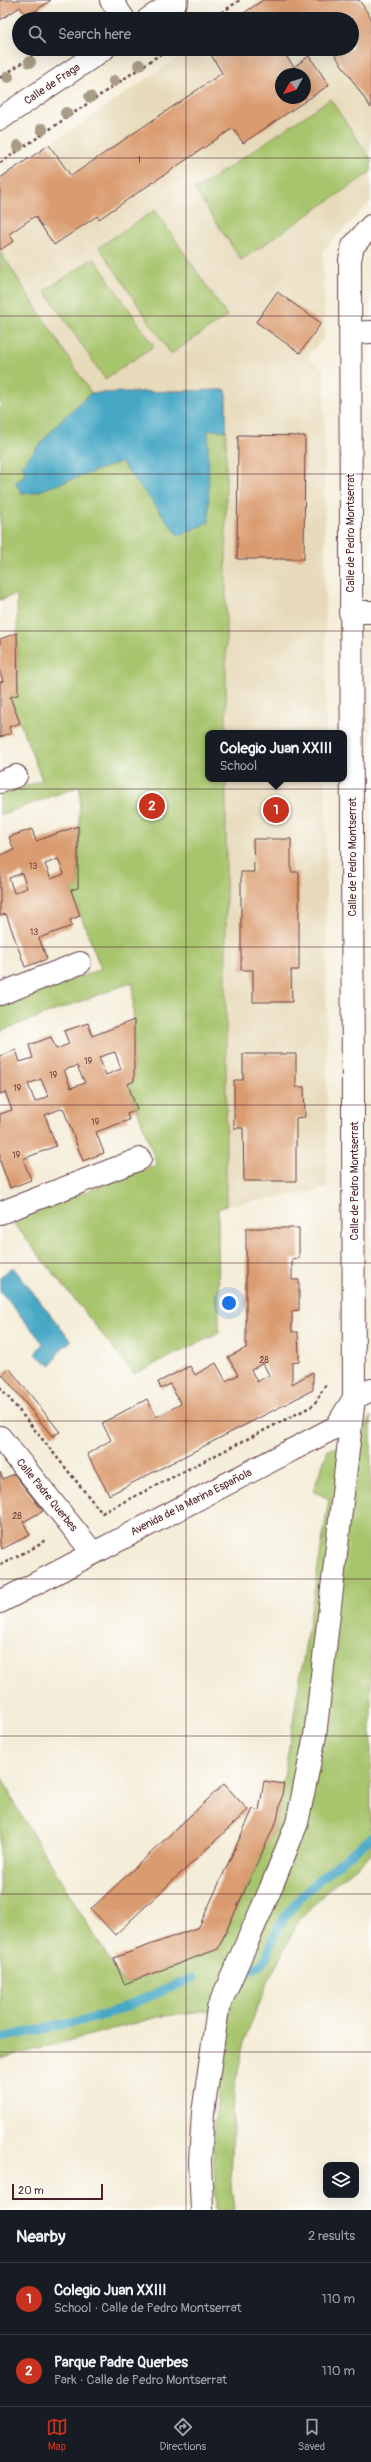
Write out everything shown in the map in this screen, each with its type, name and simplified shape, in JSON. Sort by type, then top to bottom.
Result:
[{"type":"street","points":[[111,0],[119,12]]},
{"type":"street","points":[[158,12],[176,0]]},
{"type":"street","name":"Calle de Fraga","points":[[0,119],[94,56]]},
{"type":"street","name":"Calle de Pedro Montserrat","points":[[202,2210],[200,2161],[203,2113],[218,2008],[270,1890],[296,1823],[314,1736],[363,1394],[362,782],[350,612],[350,253],[358,240],[371,226]]},
{"type":"street","points":[[350,333],[371,332]]},
{"type":"street","points":[[350,612],[371,612]]},
{"type":"street","points":[[0,994],[80,963]]},
{"type":"street","points":[[0,1213],[140,1159]]},
{"type":"street","name":"Avenida de la Marina Española","points":[[0,1602],[336,1427],[363,1394]]},
{"type":"street","name":"Calle Padre Querbes","points":[[0,1437],[93,1553]]},
{"type":"path","points":[[222,12],[240,0]]},
{"type":"path","points":[[0,78],[32,56]]},
{"type":"path","points":[[0,163],[158,56]]},
{"type":"path","points":[[0,1386],[102,1513],[314,1405],[328,1381]]},
{"type":"path","points":[[0,1565],[41,1544],[47,1536]]},
{"type":"shaded area","points":[[263,0],[371,0],[371,201],[323,250],[324,338],[307,357],[324,370],[326,730],[226,730],[226,391],[91,393],[0,251],[0,178],[181,56],[359,56],[359,12],[245,12]]},
{"type":"shaded area","points":[[226,782],[326,782],[327,1189],[226,1206]]},
{"type":"green space","points":[[330,99],[371,159],[371,172],[241,260],[195,190]]},
{"type":"green space","points":[[155,210],[227,316],[171,354],[99,247]]},
{"type":"green space","points":[[0,251],[91,393],[226,390],[226,730],[205,730],[205,782],[226,782],[226,1206],[218,1209],[219,1333],[134,1374],[11,1220],[157,1165],[128,1084],[134,1081],[133,982],[0,1031],[0,1007],[101,969],[71,890],[78,888],[80,786],[0,815],[0,796],[42,780],[10,697],[18,695],[17,594],[0,600]]},
{"type":"green space","points":[[94,258],[154,346],[105,379],[45,291]]},
{"type":"green space","points":[[371,1416],[371,1855],[328,1890],[298,1922],[270,1978],[245,2038],[234,2090],[231,2185],[234,2210],[216,2210],[213,2139],[225,2031],[231,2007],[158,2017],[0,2059],[0,1773],[14,1803],[124,1984],[218,1949],[277,1820],[329,1499],[313,1491],[328,1450],[362,1438]]},
{"type":"water","points":[[226,390],[226,431],[208,430],[209,522],[179,536],[121,462],[33,493],[22,493],[15,483],[24,476],[25,471],[21,466],[61,420],[91,393]]},
{"type":"water","points":[[13,1267],[71,1341],[60,1350],[51,1366],[35,1354],[43,1343],[0,1291],[0,1277]]},
{"type":"building","points":[[0,0],[51,0],[34,12],[24,12],[20,7],[0,20]]},
{"type":"building","points":[[263,0],[359,0],[371,18],[371,108],[336,56],[359,56],[359,12],[245,12]]},
{"type":"building","points":[[212,56],[286,56],[294,67],[309,56],[329,85],[311,97],[311,68],[275,68],[275,104],[301,104],[243,143],[233,128],[99,219],[97,216],[54,245],[35,216],[9,234],[14,241],[0,250],[0,178],[49,145],[71,176],[222,73]]},
{"type":"building","points":[[277,292],[321,323],[300,353],[256,322]]},
{"type":"building","points":[[238,435],[305,436],[304,559],[237,559]]},
{"type":"building","points":[[17,633],[18,695],[10,697],[20,723],[9,727],[11,733],[0,737],[0,682],[3,681],[0,673],[0,639]]},
{"type":"building","points":[[78,826],[78,888],[71,890],[80,916],[70,920],[72,926],[39,938],[47,959],[25,967],[6,914],[0,916],[0,855],[14,850],[9,837],[32,829],[36,841]],"holes":[[[58,859],[64,874],[51,879],[45,864]],[[22,873],[27,888],[14,893],[9,878]]]},
{"type":"building","points":[[253,839],[291,839],[291,872],[299,872],[299,970],[291,970],[292,1002],[253,1002],[253,970],[241,970],[241,872],[254,872]]},
{"type":"building","points":[[134,1020],[134,1081],[128,1084],[137,1110],[127,1114],[129,1120],[96,1132],[104,1153],[83,1161],[63,1108],[45,1115],[56,1146],[23,1159],[31,1180],[10,1188],[0,1161],[0,1114],[12,1110],[5,1092],[0,1094],[0,1056],[16,1050],[20,1062],[33,1058],[29,1045],[51,1037],[56,1049],[69,1044],[64,1031],[88,1023],[92,1036]],"holes":[[[115,1052],[121,1069],[106,1075],[99,1057]],[[77,1066],[85,1083],[71,1088],[64,1070]],[[41,1079],[48,1096],[35,1102],[28,1084]]]},
{"type":"building","points":[[243,1054],[296,1054],[296,1087],[304,1087],[305,1117],[296,1118],[296,1181],[244,1181],[243,1128],[234,1128],[234,1080],[243,1080]]},
{"type":"building","points":[[246,1228],[299,1228],[299,1258],[292,1259],[292,1280],[299,1280],[299,1310],[292,1311],[292,1332],[298,1332],[299,1362],[292,1363],[292,1384],[313,1372],[313,1390],[109,1495],[87,1454],[111,1440],[102,1423],[147,1399],[156,1417],[181,1404],[170,1384],[161,1389],[158,1382],[190,1366],[195,1375],[216,1363],[226,1381],[238,1375],[228,1357],[246,1348]],"holes":[[[263,1363],[269,1375],[257,1382],[251,1370]]]},
{"type":"building","points":[[9,1368],[60,1432],[52,1436],[2,1374]]},
{"type":"building","points":[[0,1472],[3,1479],[14,1474],[43,1511],[23,1522],[30,1535],[2,1549],[0,1545]]},
{"type":"building","points":[[264,1781],[284,1784],[277,1820],[218,1949],[124,1984],[114,1958],[199,1927],[253,1809],[259,1811]]},
{"type":"building","points":[[224,1784],[248,1810],[115,1935],[91,1909]]},
{"type":"waterway","points":[[239,1973],[250,1970],[263,1962],[267,1956],[279,1926],[298,1900],[321,1878],[371,1838]]},
{"type":"waterway","points":[[0,2038],[103,2016],[193,1978]]},
{"type":"place","name":"Parque Padre Querbes","points":[[152,806]]},
{"type":"place","name":"Colegio Juan XXIII","points":[[276,810]]}]
